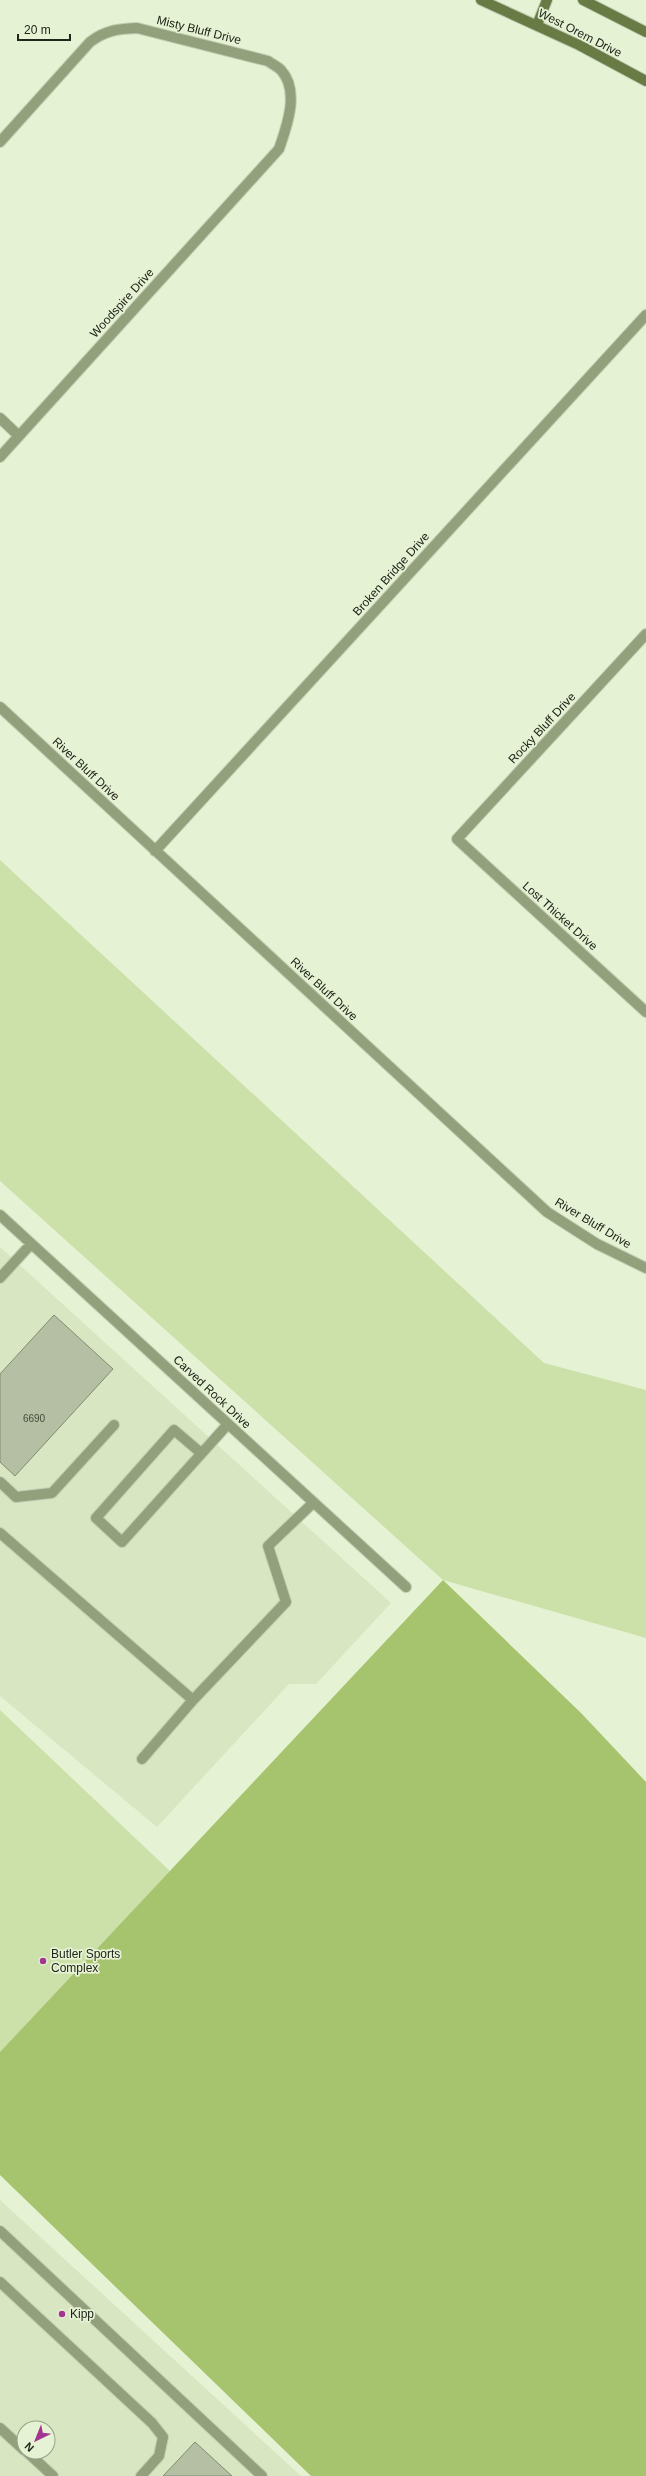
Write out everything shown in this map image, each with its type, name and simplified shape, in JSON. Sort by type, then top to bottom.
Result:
[{"type":"main road","name":"West Orem Drive","points":[[481,0],[537,25],[646,81]]},
{"type":"main road","points":[[537,25],[547,0]]},
{"type":"main road","points":[[584,0],[646,32]]},
{"type":"street","name":"Misty Bluff Drive","points":[[0,142],[90,42],[103,32],[138,28],[268,61],[282,71],[289,86],[290,118],[279,148],[263,167]]},
{"type":"street","name":"Woodspire Drive","points":[[0,457],[263,167]]},
{"type":"street","name":"Broken Bridge Drive","points":[[155,851],[646,315]]},
{"type":"street","points":[[0,418],[19,436]]},
{"type":"street","name":"Rocky Bluff Drive","points":[[457,839],[646,634]]},
{"type":"street","name":"River Bluff Drive","points":[[0,707],[547,1212],[597,1244],[646,1268]]},
{"type":"street","name":"Lost Thicket Drive","points":[[457,839],[646,1012]]},
{"type":"street","name":"Carved Rock Drive","points":[[0,1215],[406,1587]]},
{"type":"street","points":[[0,1278],[31,1244]]},
{"type":"street","points":[[201,1453],[174,1430],[96,1518],[122,1542],[228,1424]]},
{"type":"street","points":[[0,1482],[16,1497],[52,1493],[114,1425]]},
{"type":"street","points":[[142,1760],[193,1700],[286,1602],[268,1546],[313,1503]]},
{"type":"street","points":[[0,1533],[193,1700]]},
{"type":"street","points":[[0,2231],[262,2476]]},
{"type":"street","points":[[0,2282],[152,2423],[163,2438],[159,2456],[141,2476]]},
{"type":"street","points":[[0,2428],[16,2443]]},
{"type":"street","points":[[36,2460],[53,2476]]},
{"type":"shaded area","points":[[0,860],[544,1363],[646,1390],[646,1638],[443,1580],[0,1181]]},
{"type":"shaded area","points":[[0,1247],[391,1603],[316,1684],[289,1684],[157,1827],[0,1696]]},
{"type":"shaded area","name":"Butler Sports Complex","points":[[0,1710],[170,1871],[0,2052]]},
{"type":"shaded area","name":"Kipp","points":[[0,2200],[301,2476],[0,2476]]},
{"type":"green space","points":[[443,1580],[582,1714],[646,1782],[646,2476],[311,2476],[0,2175],[0,2052]]},
{"type":"building","points":[[54,1315],[113,1369],[15,1476],[0,1462],[0,1374]]},
{"type":"building","points":[[195,2442],[232,2476],[163,2476]]},
{"type":"place","name":"Butler Sports Complex","points":[[43,1961]]},
{"type":"place","name":"Kipp","points":[[62,2314]]}]
